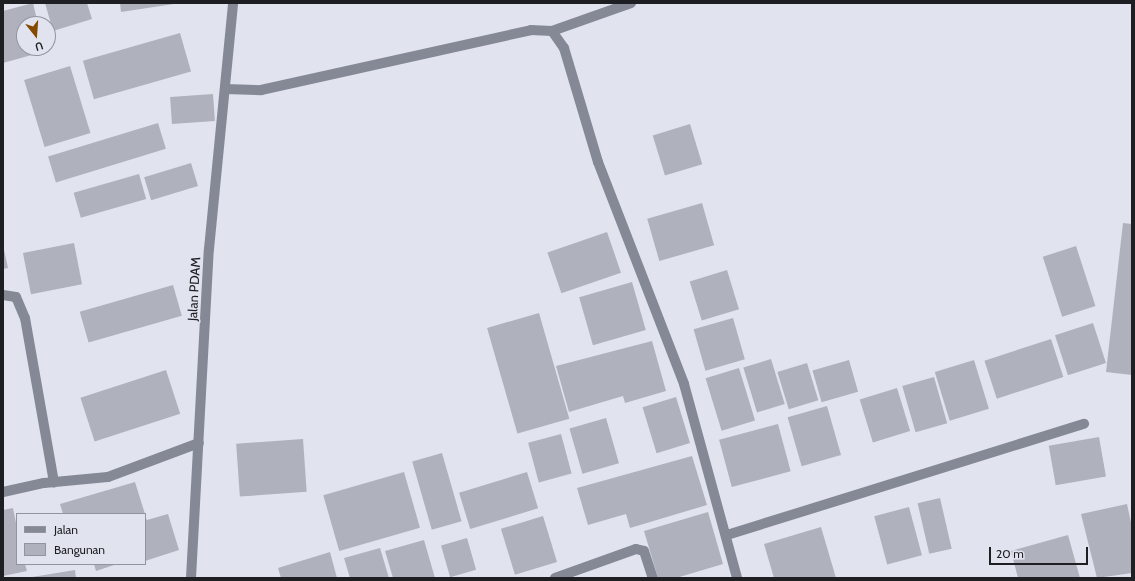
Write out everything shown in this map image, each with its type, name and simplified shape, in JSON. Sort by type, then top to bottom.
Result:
[{"type":"street","name":"Jalan PDAM","points":[[191,578],[209,249],[233,3]]},
{"type":"street","points":[[225,89],[261,90],[531,30],[552,31],[631,3]]},
{"type":"street","points":[[552,31],[564,48],[598,162],[684,384],[727,535],[737,578]]},
{"type":"street","points":[[3,295],[16,297],[25,318],[54,482]]},
{"type":"street","points":[[727,535],[1084,424]]},
{"type":"street","points":[[3,492],[54,482],[108,477],[199,443]]},
{"type":"street","points":[[555,578],[629,549],[644,551],[653,578]]},
{"type":"building","points":[[33,3],[36,16],[16,16],[16,56],[28,56],[3,63],[3,11]]},
{"type":"building","points":[[45,3],[87,3],[92,19],[56,30],[56,16],[49,16]]},
{"type":"building","points":[[120,3],[174,3],[174,4],[121,12]]},
{"type":"building","points":[[180,33],[191,71],[94,99],[83,61]]},
{"type":"building","points":[[70,66],[90,133],[45,147],[24,80]]},
{"type":"building","points":[[213,94],[215,121],[172,124],[170,97]]},
{"type":"building","points":[[158,123],[166,149],[56,182],[48,157]]},
{"type":"building","points":[[690,124],[702,164],[665,176],[653,135]]},
{"type":"building","points":[[191,163],[198,186],[151,200],[144,177]]},
{"type":"building","points":[[139,174],[146,199],[81,218],[74,193]]},
{"type":"building","points":[[702,203],[714,245],[659,261],[647,219]]},
{"type":"building","points":[[1123,223],[1132,224],[1132,375],[1106,372]]},
{"type":"building","points":[[607,232],[621,273],[561,293],[547,253]]},
{"type":"building","points":[[74,243],[82,284],[31,294],[23,253]]},
{"type":"building","points":[[3,245],[8,268],[3,269]]},
{"type":"building","points":[[1076,246],[1095,306],[1062,317],[1043,257]]},
{"type":"building","points":[[727,270],[739,309],[702,321],[690,281]]},
{"type":"building","points":[[632,282],[646,330],[593,345],[579,297]]},
{"type":"building","points":[[173,285],[182,316],[89,342],[80,312]]},
{"type":"building","points":[[539,313],[569,419],[517,434],[487,328]]},
{"type":"building","points":[[733,318],[745,359],[705,371],[694,329]]},
{"type":"building","points":[[1093,323],[1106,363],[1068,375],[1055,335]]},
{"type":"building","points":[[1051,339],[1063,377],[997,399],[984,361]]},
{"type":"building","points":[[652,341],[666,391],[625,403],[623,396],[569,412],[556,366]]},
{"type":"building","points":[[771,359],[785,404],[757,412],[743,367]]},
{"type":"building","points":[[849,360],[858,392],[822,402],[812,370]]},
{"type":"building","points":[[974,360],[989,409],[950,421],[935,372]]},
{"type":"building","points":[[807,363],[818,400],[789,409],[777,372]]},
{"type":"building","points":[[739,368],[755,421],[722,431],[706,378]]},
{"type":"building","points":[[166,370],[180,414],[95,442],[80,398]]},
{"type":"building","points":[[934,377],[947,423],[916,432],[902,386]]},
{"type":"building","points":[[897,388],[910,431],[873,442],[860,399]]},
{"type":"building","points":[[676,397],[690,443],[657,453],[643,407]]},
{"type":"building","points":[[827,406],[841,455],[802,466],[788,417]]},
{"type":"building","points":[[606,418],[619,463],[582,474],[569,428]]},
{"type":"building","points":[[778,424],[791,471],[732,487],[719,440]]},
{"type":"building","points":[[561,434],[572,474],[539,482],[528,443]]},
{"type":"building","points":[[1099,437],[1106,476],[1056,485],[1049,446]]},
{"type":"building","points":[[303,439],[307,492],[240,497],[236,444]]},
{"type":"building","points":[[442,453],[462,521],[432,530],[412,462]]},
{"type":"building","points":[[692,456],[707,505],[630,528],[626,514],[588,525],[577,488]]},
{"type":"building","points":[[404,472],[420,528],[339,551],[323,495]]},
{"type":"building","points":[[527,472],[538,508],[470,529],[459,493]]},
{"type":"building","points":[[135,482],[145,513],[63,513],[60,504]]},
{"type":"building","points":[[940,498],[952,549],[929,554],[918,503]]},
{"type":"building","points":[[1127,504],[1132,527],[1132,573],[1097,578],[1081,514]]},
{"type":"building","points":[[909,507],[922,555],[887,565],[874,516]]},
{"type":"building","points":[[13,508],[16,523],[16,565],[25,565],[27,571],[3,576],[3,510]]},
{"type":"building","points":[[708,512],[723,564],[676,578],[658,578],[644,531]]},
{"type":"building","points":[[168,514],[179,550],[146,561],[146,518],[147,520]]},
{"type":"building","points":[[543,516],[557,562],[515,575],[501,529]]},
{"type":"building","points":[[821,527],[836,578],[774,578],[764,544]]},
{"type":"building","points":[[1068,535],[1080,578],[1018,578],[1011,551]]},
{"type":"building","points":[[467,538],[476,570],[450,577],[441,545]]},
{"type":"building","points":[[424,540],[435,578],[393,578],[385,551]]},
{"type":"building","points":[[380,548],[389,578],[350,578],[344,558]]},
{"type":"building","points":[[330,552],[337,578],[281,578],[278,568]]},
{"type":"building","points":[[94,565],[114,565],[96,571]]},
{"type":"building","points":[[75,570],[76,578],[32,578],[32,577]]}]
